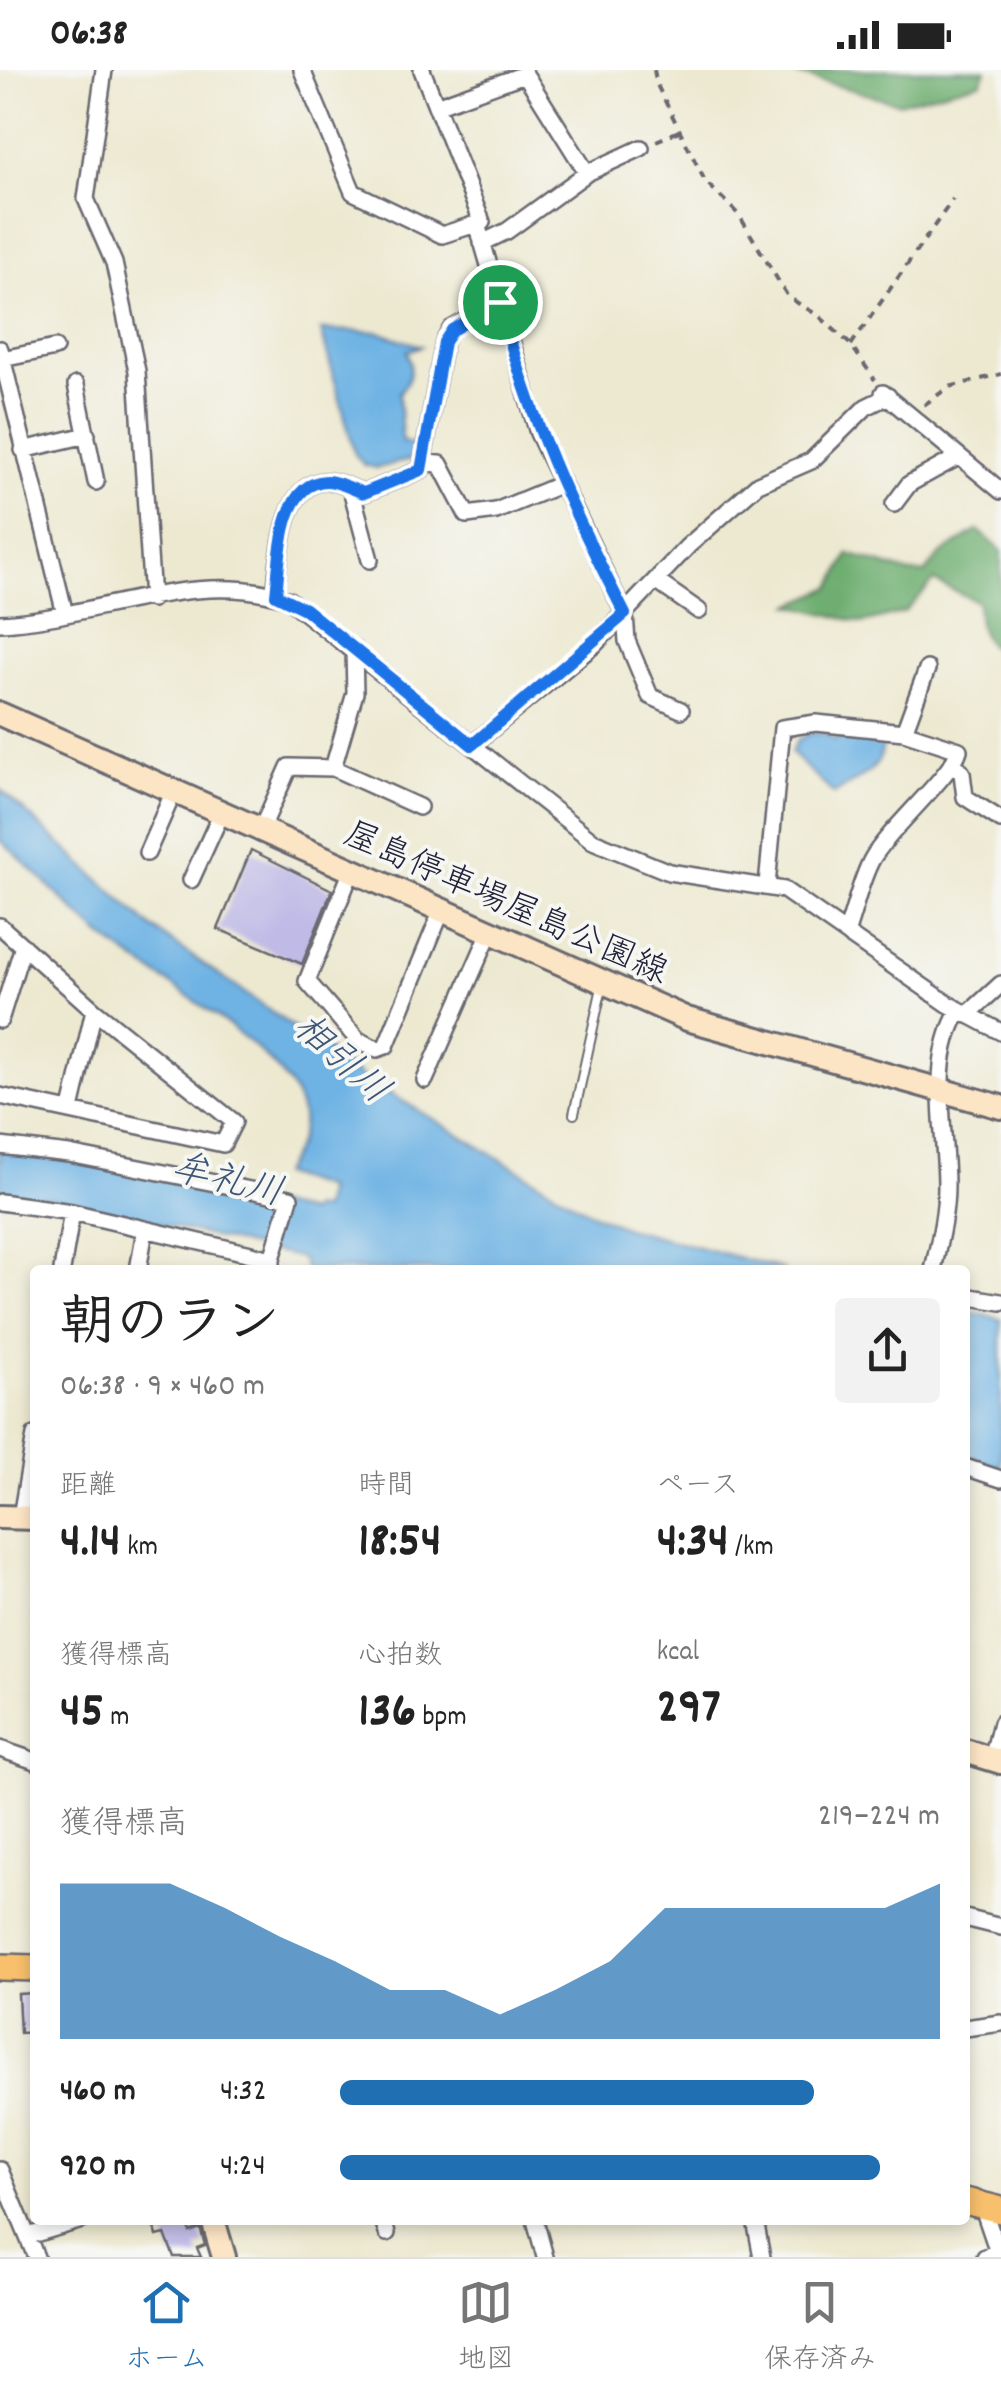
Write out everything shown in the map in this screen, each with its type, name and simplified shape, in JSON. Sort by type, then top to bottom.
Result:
[{"type":"main road","name":"屋島停車場屋島公園線","points":[[0,714],[710,1027],[1001,1108]]},
{"type":"main road","points":[[970,1752],[996,1760]]},
{"type":"main road","points":[[0,1968],[30,1968]]},
{"type":"main road","points":[[214,2225],[224,2257]]},
{"type":"street","points":[[104,70],[86,200],[114,263],[137,370],[152,599]]},
{"type":"street","points":[[302,70],[352,192],[442,235],[482,222],[422,70]]},
{"type":"street","points":[[436,106],[525,74],[587,173]]},
{"type":"street","points":[[482,243],[507,231],[587,173],[641,148]]},
{"type":"street","points":[[477,224],[518,376],[559,485],[625,614],[627,642],[650,696],[682,710]]},
{"type":"street","points":[[276,595],[293,505],[316,483],[330,481],[364,493],[421,470],[444,342],[452,330],[500,302]]},
{"type":"street","points":[[55,348],[1,354],[65,614]]},
{"type":"street","points":[[76,385],[96,482]]},
{"type":"street","points":[[472,745],[625,614],[758,484],[811,461],[866,407],[886,394],[1001,492]]},
{"type":"street","points":[[23,450],[87,435]]},
{"type":"street","points":[[894,504],[909,484],[958,457]]},
{"type":"street","points":[[425,463],[440,464],[467,516],[496,512],[559,485]]},
{"type":"street","points":[[351,489],[370,560]]},
{"type":"street","points":[[656,582],[699,611]]},
{"type":"street","points":[[0,624],[235,587],[276,595],[305,609],[570,825],[617,854],[669,872],[767,885],[792,894],[963,1013],[1001,1032]]},
{"type":"street","points":[[333,768],[355,692],[354,648]]},
{"type":"street","points":[[904,732],[927,669]]},
{"type":"street","points":[[767,885],[782,728],[816,723],[904,732],[958,750],[956,764],[962,774],[965,797],[1001,820]]},
{"type":"street","points":[[846,933],[872,859],[930,786],[956,764]]},
{"type":"street","points":[[261,830],[289,768],[333,768],[419,808]]},
{"type":"street","points":[[147,853],[174,791]]},
{"type":"street","points":[[192,880],[222,812]]},
{"type":"street","points":[[352,870],[307,981],[358,1040],[378,1049],[386,1046],[442,910]]},
{"type":"street","points":[[0,926],[94,1010],[234,1122],[223,1144],[72,1108],[0,1096]]},
{"type":"street","points":[[424,1080],[490,932]]},
{"type":"street","points":[[0,1020],[23,946]]},
{"type":"street","points":[[935,1265],[946,1196],[941,1091],[952,1022],[1001,984]]},
{"type":"street","points":[[72,1108],[94,1010]]},
{"type":"street","points":[[0,1146],[69,1154],[290,1198],[272,1265],[240,1252],[72,1212],[0,1202]]},
{"type":"street","points":[[63,1265],[72,1212]]},
{"type":"street","points":[[139,1265],[145,1230]]},
{"type":"street","points":[[237,1265],[240,1252]]},
{"type":"street","points":[[970,1297],[1001,1302]]},
{"type":"street","points":[[19,1517],[30,1461]]},
{"type":"street","points":[[970,1469],[1001,1479]]},
{"type":"street","points":[[996,1760],[1001,1723]]},
{"type":"street","points":[[0,1749],[30,1759]]},
{"type":"street","points":[[970,1919],[1001,1927]]},
{"type":"street","points":[[970,2027],[1001,2023]]},
{"type":"street","points":[[0,2170],[36,2257]]},
{"type":"street","points":[[976,2202],[998,2252],[985,2257]]},
{"type":"street","points":[[28,2236],[65,2225]]},
{"type":"street","points":[[536,2225],[545,2257]]},
{"type":"street","points":[[756,2225],[762,2257]]},
{"type":"lane","points":[[574,1114],[596,1002],[604,982]]},
{"type":"path","points":[[654,70],[678,130],[705,182],[739,215],[788,297],[820,316],[851,345],[886,394]]},
{"type":"path","points":[[641,148],[678,130]]},
{"type":"path","points":[[851,345],[953,199]]},
{"type":"path","points":[[912,416],[934,394],[1001,374]]},
{"type":"green space","points":[[782,70],[986,70],[981,82],[898,103]]},
{"type":"green space","points":[[978,530],[1001,550],[1001,655],[982,632],[978,602],[934,581],[905,612],[863,623],[791,605],[832,587],[849,554],[910,573],[925,573],[941,554]]},
{"type":"water","points":[[321,330],[378,332],[421,346],[407,351],[410,373],[399,393],[402,442],[420,446],[413,459],[377,468],[364,465],[355,454]]},
{"type":"water","points":[[812,733],[827,734],[835,741],[838,735],[868,736],[870,743],[882,738],[882,749],[875,766],[834,794],[791,753],[798,739]]},
{"type":"water","points":[[0,789],[151,927],[314,1042],[320,1037],[324,1047],[359,1075],[591,1213],[626,1228],[767,1265],[304,1265],[301,1258],[52,1198],[0,1192],[0,1150],[94,1164],[309,1213],[312,1209],[322,1210],[327,1189],[281,1174],[298,1144],[302,1119],[290,1086],[271,1062],[245,1038],[101,935],[0,840]]},
{"type":"water","points":[[970,1312],[1001,1319],[1001,1467],[970,1457]]},
{"type":"building","points":[[251,850],[332,890],[302,964],[218,929]]},
{"type":"building","points":[[30,1993],[30,2032],[20,2033],[18,1994]]},
{"type":"building","points":[[154,2225],[188,2225],[190,2232],[200,2228],[205,2245],[197,2248],[201,2257],[174,2257],[165,2234],[157,2236]]},
{"type":"route","points":[[500,302],[518,376],[538,433],[559,485],[625,614],[594,645],[472,745],[305,609],[276,595],[287,518],[293,505],[316,483],[330,481],[364,493],[421,470],[444,342],[452,330],[500,302]]},
{"type":"water label","name":"相引川","points":[[343,1057]]},
{"type":"water label","name":"牟礼川","points":[[228,1178]]}]
